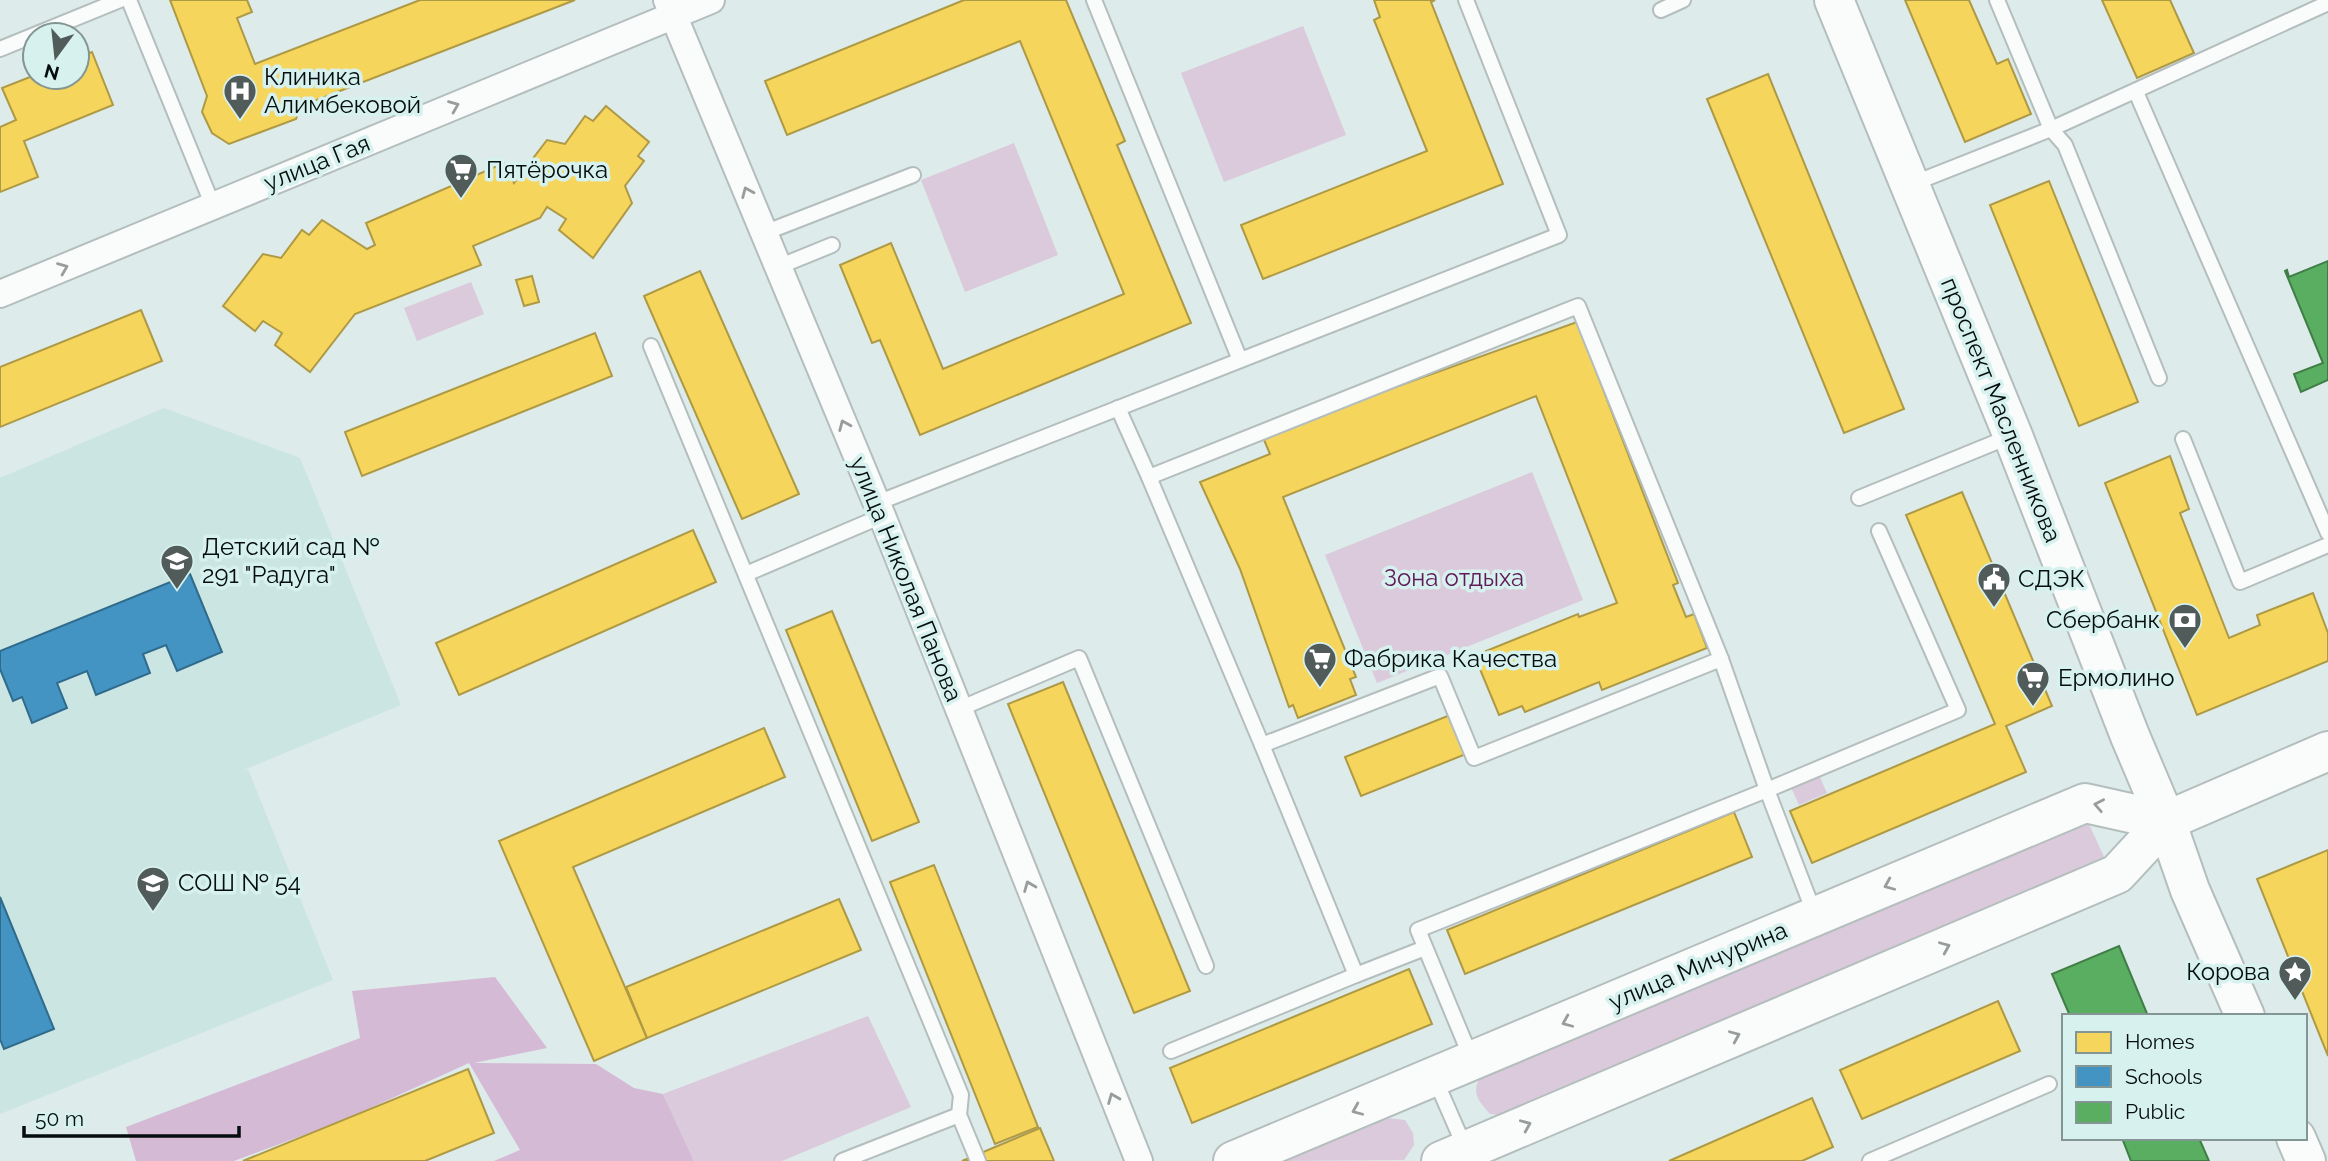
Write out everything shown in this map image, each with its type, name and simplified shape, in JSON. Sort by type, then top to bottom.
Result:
[{"type":"main road","name":"проспект Масленникова","points":[[1834,0],[2013,436],[2166,821],[2190,890],[2244,1014]]},
{"type":"main road","points":[[1468,1154],[2117,874],[2166,821],[2328,751]]},
{"type":"main road","name":"улица Мичурина","points":[[1233,1161],[2085,803],[2166,821]]},
{"type":"main road","points":[[2297,1140],[2306,1161]]},
{"type":"street","name":"улица Гая","points":[[0,294],[213,206],[670,8],[711,0]]},
{"type":"street","name":"улица Николая Панова","points":[[670,8],[879,510],[1139,1161]]},
{"type":"lane","points":[[0,48],[120,0]]},
{"type":"lane","points":[[128,0],[213,206]]},
{"type":"lane","points":[[1094,0],[1240,360]]},
{"type":"lane","points":[[746,574],[879,510],[1118,408],[1559,235],[1466,0]]},
{"type":"lane","points":[[1661,10],[1683,0]]},
{"type":"lane","points":[[1997,0],[2051,129],[2065,145],[2159,378]]},
{"type":"lane","points":[[1909,185],[2051,129],[2328,3]]},
{"type":"lane","points":[[2136,92],[2328,533]]},
{"type":"lane","points":[[764,233],[913,174]]},
{"type":"lane","points":[[778,267],[832,246]]},
{"type":"lane","points":[[1149,477],[1578,306],[1721,659],[1767,790],[1816,916]]},
{"type":"lane","points":[[651,346],[961,1095],[959,1115],[978,1161]]},
{"type":"lane","points":[[1118,408],[1262,745],[1356,975]]},
{"type":"lane","points":[[1859,498],[2013,436]]},
{"type":"lane","points":[[2183,439],[2240,582],[2328,545]]},
{"type":"lane","points":[[1473,1061],[1418,930],[1958,710],[1879,531]]},
{"type":"lane","points":[[959,709],[1079,658],[1206,966]]},
{"type":"lane","points":[[1262,745],[1440,676],[1474,758],[1721,659]]},
{"type":"lane","points":[[1171,1051],[1425,948]]},
{"type":"lane","points":[[1434,1077],[1468,1154]]},
{"type":"lane","points":[[1870,1161],[2049,1084]]},
{"type":"lane","points":[[842,1161],[959,1115]]},
{"type":"shaded area","name":"Детский сад № 291 \"Радуга\"","points":[[164,408],[300,458],[401,705],[241,771],[248,769],[333,980],[0,1114],[0,478]]},
{"type":"shaded area","points":[[495,977],[547,1048],[474,1063],[596,1064],[634,1088],[663,1094],[694,1161],[494,1161],[520,1150],[469,1063],[342,1121],[234,1161],[136,1161],[126,1127],[360,1038],[352,991]]},
{"type":"green space","points":[[1303,26],[1346,135],[1224,182],[1181,73]]},
{"type":"green space","points":[[1014,143],[1058,255],[965,292],[921,180]]},
{"type":"green space","points":[[471,282],[484,314],[417,341],[404,308]]},
{"type":"green space","name":"Зона отдыха","points":[[1532,472],[1583,600],[1377,683],[1325,555]]},
{"type":"green space","points":[[1818,773],[1827,793],[1799,805],[1790,785]]},
{"type":"green space","points":[[2088,822],[2105,859],[1511,1116],[1490,1114],[1480,1102],[1476,1087],[1485,1068]]},
{"type":"green space","points":[[868,1016],[911,1107],[782,1161],[694,1161],[663,1094]]},
{"type":"green space","points":[[1387,1118],[1405,1120],[1413,1133],[1414,1145],[1404,1160],[1283,1161]]},
{"type":"building: Homes","points":[[170,0],[247,0],[252,12],[237,18],[255,64],[420,0],[575,0],[301,106],[296,119],[229,144],[212,133],[202,112],[207,96]]},
{"type":"building: Homes","points":[[964,0],[1066,0],[1125,141],[1117,145],[1191,323],[920,435],[880,340],[872,343],[840,265],[891,243],[943,369],[1124,294],[1020,41],[787,135],[765,81]]},
{"type":"building: Homes","points":[[1374,0],[1435,0],[1431,2],[1503,184],[1263,279],[1241,225],[1427,151],[1374,20],[1380,17]]},
{"type":"building: Homes","points":[[1905,0],[1969,0],[1997,64],[2008,59],[2031,114],[1965,142]]},
{"type":"building: Homes","points":[[2102,0],[2170,0],[2194,53],[2137,78]]},
{"type":"building: Homes","points":[[91,52],[113,105],[24,141],[38,177],[0,192],[0,127],[16,120],[2,88],[21,81],[21,91],[91,91]]},
{"type":"building: Homes","points":[[1768,74],[1904,409],[1844,433],[1707,99]]},
{"type":"building: Homes","points":[[606,106],[649,142],[638,156],[644,161],[625,186],[632,203],[593,258],[559,230],[566,219],[547,207],[540,218],[473,246],[481,265],[355,314],[310,372],[275,345],[282,333],[263,321],[255,331],[223,306],[263,254],[281,258],[302,230],[309,235],[322,220],[367,249],[375,245],[366,223],[504,163],[514,183],[547,140],[565,144],[585,116],[593,121]]},
{"type":"building: Homes","points":[[2049,181],[2138,402],[2079,426],[1990,205]]},
{"type":"building: Homes","points":[[700,271],[799,494],[742,519],[644,296]]},
{"type":"building: Homes","points":[[532,276],[539,302],[524,306],[516,280]]},
{"type":"building: Homes","points":[[141,310],[162,361],[0,427],[0,367]]},
{"type":"building: Homes","points":[[1577,322],[1678,583],[1673,585],[1686,617],[1694,614],[1707,648],[1602,690],[1599,682],[1525,712],[1522,706],[1499,715],[1477,662],[1489,657],[1486,651],[1578,614],[1579,617],[1617,603],[1536,396],[1283,497],[1356,677],[1350,679],[1356,695],[1298,718],[1293,705],[1289,707],[1240,569],[1200,482],[1270,454],[1262,435]]},
{"type":"building: Homes","points":[[595,333],[612,376],[362,476],[345,432]]},
{"type":"building: Homes","points":[[2170,456],[2189,509],[2180,513],[2229,638],[2260,625],[2257,615],[2313,593],[2328,633],[2328,661],[2197,715],[2105,483]]},
{"type":"building: Homes","points":[[1962,492],[2052,706],[2006,726],[2026,772],[1812,863],[1790,811],[1995,724],[1906,515]]},
{"type":"building: Homes","points":[[693,530],[716,582],[459,695],[436,643]]},
{"type":"building: Homes","points":[[832,611],[919,822],[872,841],[786,630]]},
{"type":"building: Homes","points":[[1063,682],[1190,991],[1134,1013],[1008,704]]},
{"type":"building: Homes","points":[[1450,715],[1466,754],[1361,796],[1345,757]]},
{"type":"building: Homes","points":[[764,728],[785,777],[573,867],[647,1038],[594,1061],[499,841]]},
{"type":"building: Homes","points":[[1734,812],[1752,857],[1465,974],[1447,930]]},
{"type":"building: Homes","points":[[2328,850],[2328,1056],[2257,879]]},
{"type":"building: Homes","points":[[934,865],[1038,1127],[995,1144],[890,882]]},
{"type":"building: Homes","points":[[839,899],[861,950],[647,1038],[626,987]]},
{"type":"building: Homes","points":[[1409,969],[1432,1024],[1192,1123],[1170,1068]]},
{"type":"building: Homes","points":[[1998,1001],[2020,1051],[1862,1119],[1840,1070]]},
{"type":"building: Homes","points":[[468,1069],[494,1133],[425,1161],[243,1161]]},
{"type":"building: Homes","points":[[1812,1098],[1833,1147],[1802,1161],[1669,1161]]},
{"type":"building: Homes","points":[[1040,1128],[1054,1161],[962,1161]]},
{"type":"building: Schools","points":[[190,574],[222,652],[177,671],[166,645],[143,654],[150,673],[96,695],[87,671],[57,683],[67,708],[32,723],[22,697],[13,701],[0,669],[0,651]]},
{"type":"building: Schools","points":[[0,897],[54,1029],[4,1049],[0,1039]]},
{"type":"building: Public","points":[[2328,261],[2328,380],[2301,392],[2294,374],[2323,363],[2285,271],[2287,270],[2289,277]]},
{"type":"building: Public","points":[[2119,946],[2147,1014],[2069,1014],[2052,974]]},
{"type":"building: Public","points":[[2123,1140],[2200,1140],[2209,1161],[2131,1161]]},
{"type":"place","name":"Клиника Алимбековой","points":[[240,121]]},
{"type":"place","name":"Пятёрочка","points":[[461,200]]},
{"type":"place","name":"Детский сад № 291 \"Радуга\"","points":[[177,591]]},
{"type":"place","name":"СДЭК","points":[[1994,609]]},
{"type":"place","name":"Сбербанк","points":[[2185,650]]},
{"type":"place","name":"Фабрика Качества","points":[[1320,689]]},
{"type":"place","name":"Ермолино","points":[[2033,708]]},
{"type":"place","name":"СОШ № 54","points":[[153,913]]},
{"type":"place","name":"Корова","points":[[2295,1002]]}]
